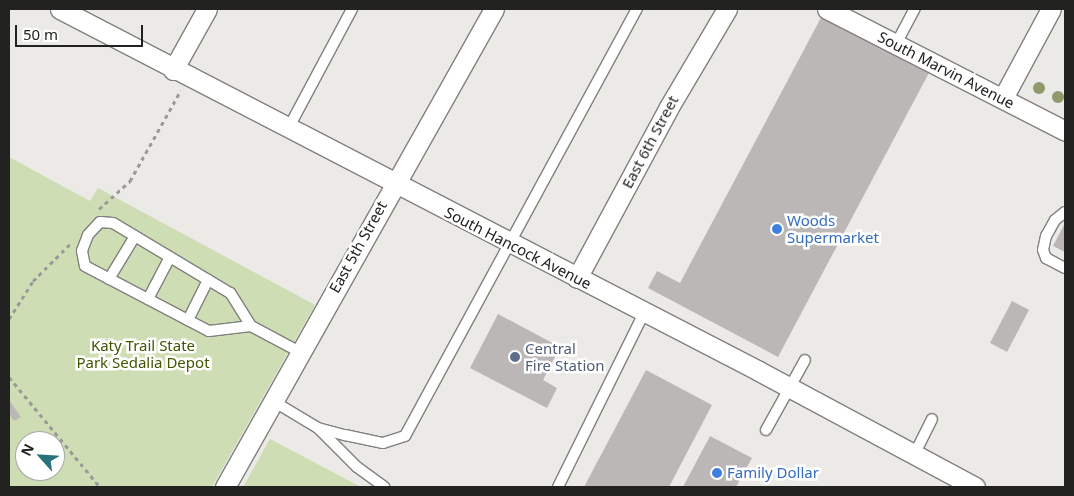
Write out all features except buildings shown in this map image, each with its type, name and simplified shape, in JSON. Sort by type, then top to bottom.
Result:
[{"type":"street","points":[[173,70],[207,9]]},
{"type":"street","name":"East 5th Street","points":[[225,487],[393,183],[494,9]]},
{"type":"street","name":"East 6th Street","points":[[577,278],[669,107],[727,9]]},
{"type":"street","name":"South Marvin Avenue","points":[[827,9],[1065,131]]},
{"type":"street","points":[[1003,98],[1051,9]]},
{"type":"street","name":"South Hancock Avenue","points":[[68,11],[173,70],[789,387],[975,487]]},
{"type":"lane","points":[[288,129],[352,9]]},
{"type":"lane","points":[[318,428],[383,443],[405,436],[637,9]]},
{"type":"lane","points":[[896,44],[915,9]]},
{"type":"lane","points":[[1065,212],[1046,236],[1043,250],[1046,258],[1065,268]]},
{"type":"lane","points":[[251,326],[209,331],[84,266],[82,251],[88,236],[100,222],[113,223],[230,293],[251,326],[300,352]]},
{"type":"lane","points":[[109,279],[135,236]]},
{"type":"lane","points":[[148,299],[170,257]]},
{"type":"lane","points":[[188,320],[208,280]]},
{"type":"lane","points":[[558,487],[644,313]]},
{"type":"lane","points":[[766,430],[805,360]]},
{"type":"lane","points":[[273,401],[318,428],[357,467],[386,487]]},
{"type":"lane","points":[[914,455],[932,419]]},
{"type":"path","points":[[92,215],[130,181],[181,90]]},
{"type":"path","points":[[9,319],[33,281],[72,242]]},
{"type":"path","points":[[9,377],[100,487]]},
{"type":"green space","name":"Katy Trail State Park Sedalia Depot","points":[[9,157],[90,201],[98,188],[315,305],[212,487],[9,487]]},
{"type":"green space","points":[[270,439],[361,487],[243,487]]},
{"type":"place","name":"Woods Supermarket","points":[[777,229]]},
{"type":"place","name":"Central Fire Station","points":[[515,357]]},
{"type":"place","name":"Family Dollar","points":[[717,473]]}]
